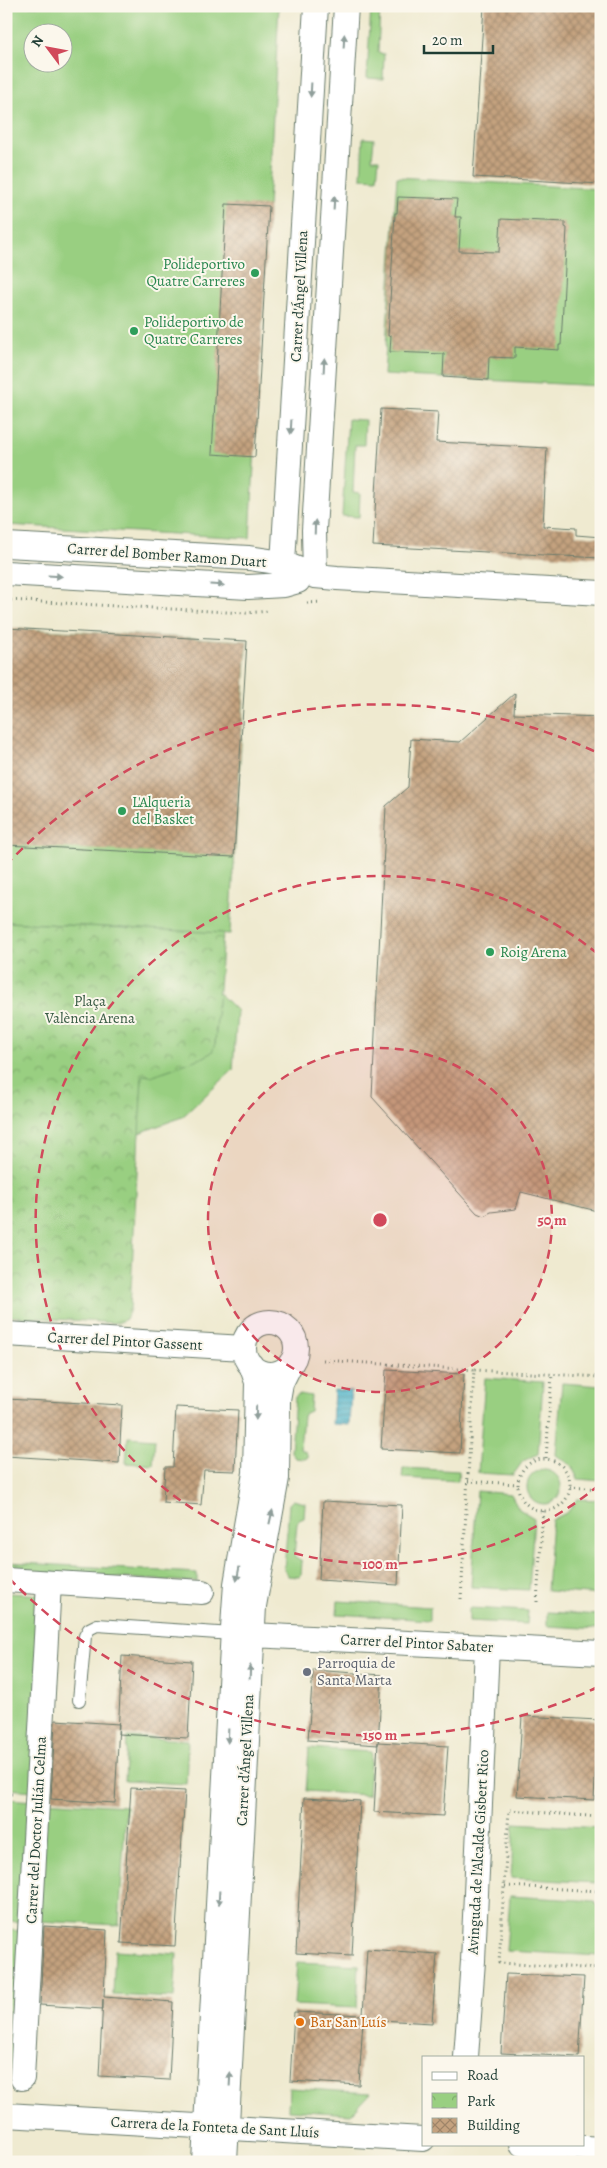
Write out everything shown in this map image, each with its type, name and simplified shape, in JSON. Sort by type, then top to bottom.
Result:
[{"type":"street","name":"Carrer d'Ángel Villena","points":[[283,574],[316,6]]},
{"type":"street","name":"Carrer d'Ángel Villena","points":[[315,576],[314,530],[346,6]]},
{"type":"street","name":"Carrer del Bomber Ramon Duart","points":[[6,545],[249,558],[283,574],[601,593]]},
{"type":"street","name":"Carrer del Bomber Ramon Duart","points":[[6,573],[248,587],[283,574]]},
{"type":"street","points":[[268,1322],[282,1324],[292,1335],[296,1349],[291,1363],[283,1370],[272,1374],[260,1372],[248,1356],[246,1338],[254,1327],[268,1322]]},
{"type":"street","name":"Carrer del Pintor Gassent","points":[[6,1334],[248,1356]]},
{"type":"street","name":"Carrer d'Ángel Villena","points":[[225,2162],[217,2127],[242,1634],[236,1584],[255,1473],[256,1382],[248,1356]]},
{"type":"street","name":"Carrer d'Ángel Villena","points":[[242,1634],[257,1586],[277,1478],[278,1400],[281,1383],[291,1363]]},
{"type":"street","points":[[6,1580],[202,1592]]},
{"type":"street","name":"Carrer del Doctor Julián Celma","points":[[22,2078],[49,1583]]},
{"type":"street","name":"Carrer del Pintor Sabater","points":[[242,1634],[601,1652]]},
{"type":"street","name":"Avinguda de l'Alcalde Gisbert Rico","points":[[466,2056],[473,1961],[487,1647]]},
{"type":"street","name":"Carrera de la Fonteta de Sant Lluís","points":[[6,2115],[422,2139]]},
{"type":"street","name":"Carrer d'Ángel Villena","points":[[204,2162],[217,2127]]},
{"type":"street","points":[[554,2146],[601,2149]]},
{"type":"lane","points":[[79,1700],[85,1636],[89,1629],[97,1625],[242,1634]]},
{"type":"path","points":[[323,1360],[601,1377]]},
{"type":"path","points":[[461,1599],[474,1370]]},
{"type":"path","points":[[546,1458],[552,1374]]},
{"type":"path","points":[[546,1458],[554,1460],[567,1471],[570,1487],[563,1503],[556,1508],[543,1511],[530,1507],[523,1501],[518,1484],[524,1468],[530,1463],[546,1458]]},
{"type":"path","points":[[468,1481],[518,1484]]},
{"type":"path","points":[[570,1487],[601,1488]]},
{"type":"path","points":[[536,1602],[543,1511]]},
{"type":"path","points":[[601,1817],[509,1810],[499,1963],[601,1969]]},
{"type":"path","points":[[505,1886],[601,1891]]},
{"type":"green space","name":"Polideportivo de Quatre Carreres","points":[[6,6],[279,6],[250,538],[6,525]]},
{"type":"green space","points":[[371,6],[387,6],[380,7],[378,53],[384,54],[383,79],[367,78]]},
{"type":"green space","points":[[363,138],[374,139],[372,159],[379,159],[377,179],[361,178]]},
{"type":"green space","points":[[397,177],[601,189],[601,386],[384,375]]},
{"type":"green space","points":[[348,419],[365,420],[364,445],[355,445],[353,492],[360,493],[359,517],[342,516]]},
{"type":"green space","name":"L'Alqueria del Basket","points":[[6,628],[247,641],[230,934],[6,922]]},
{"type":"green space","name":"Plaça València Arena","points":[[6,922],[223,933],[215,1044],[212,1052],[204,1057],[151,1076],[142,1075],[130,1309],[126,1319],[118,1323],[6,1316]]},
{"type":"green space","points":[[218,992],[237,1011],[233,1070],[182,1117],[131,1136],[130,1071],[215,1044]]},
{"type":"green space","points":[[485,1378],[543,1382],[538,1454],[523,1461],[513,1475],[478,1473]]},
{"type":"green space","points":[[562,1383],[601,1386],[601,1481],[578,1479],[571,1465],[556,1455]]},
{"type":"green space","points":[[299,1394],[311,1396],[310,1411],[303,1416],[300,1449],[306,1452],[308,1457],[305,1459],[295,1458],[291,1452],[295,1397]]},
{"type":"green space","points":[[128,1437],[155,1439],[153,1465],[126,1463]]},
{"type":"green space","points":[[403,1468],[459,1471],[458,1481],[402,1478]]},
{"type":"green space","points":[[544,1470],[556,1475],[561,1487],[556,1499],[544,1504],[532,1499],[527,1487],[532,1475]]},
{"type":"green space","points":[[477,1491],[511,1494],[519,1509],[534,1518],[529,1590],[471,1587]]},
{"type":"green space","points":[[577,1499],[601,1500],[601,1595],[547,1591],[552,1520],[568,1512]]},
{"type":"green space","points":[[293,1500],[305,1503],[304,1518],[297,1523],[294,1556],[302,1561],[301,1575],[299,1577],[288,1576],[284,1570],[289,1504]]},
{"type":"green space","points":[[6,1562],[197,1573],[197,1582],[6,1572]]},
{"type":"green space","points":[[6,1593],[45,1595],[35,1791],[6,1789]]},
{"type":"green space","points":[[338,1601],[430,1607],[430,1620],[337,1614]]},
{"type":"green space","points":[[469,1608],[528,1611],[527,1624],[469,1621]]},
{"type":"green space","points":[[547,1612],[601,1615],[601,1629],[547,1626]]},
{"type":"green space","points":[[127,1737],[188,1740],[186,1784],[125,1781]]},
{"type":"green space","points":[[309,1748],[371,1752],[368,1795],[306,1791]]},
{"type":"green space","points":[[6,1799],[35,1801],[27,1922],[6,1921]]},
{"type":"green space","points":[[43,1801],[126,1806],[119,1925],[37,1921]]},
{"type":"green space","points":[[514,1823],[601,1828],[601,1874],[597,1883],[511,1878]]},
{"type":"green space","points":[[510,1896],[595,1901],[601,1914],[601,1956],[506,1951]]},
{"type":"green space","points":[[6,1930],[27,1931],[19,2071],[6,2070]]},
{"type":"green space","points":[[115,1950],[177,1954],[174,1998],[113,1995]]},
{"type":"green space","points":[[297,1962],[359,1965],[357,2008],[294,2005]]},
{"type":"green space","points":[[289,2088],[371,2093],[351,2114],[288,2110]]},
{"type":"water","points":[[334,1390],[351,1391],[349,1425],[332,1424]]},
{"type":"building","points":[[484,6],[601,6],[601,184],[473,177]]},
{"type":"building","points":[[398,197],[457,199],[455,217],[461,217],[459,251],[499,252],[501,219],[565,222],[565,227],[567,228],[561,345],[559,345],[559,350],[515,347],[515,358],[489,357],[488,380],[443,377],[444,354],[390,352],[391,335],[388,336],[395,213],[397,213]]},
{"type":"building","points":[[226,204],[269,206],[255,457],[212,454]]},
{"type":"building","points":[[381,409],[438,412],[436,442],[547,448],[543,526],[576,528],[576,535],[601,537],[601,558],[373,546]]},
{"type":"building","name":"L'Alqueria del Basket","points":[[6,628],[247,641],[234,857],[6,845]]},
{"type":"building","name":"Roig Arena","points":[[515,693],[514,714],[601,717],[601,1212],[521,1192],[516,1209],[491,1212],[484,1216],[477,1213],[372,1097],[386,806],[408,787],[411,739],[460,742]]},
{"type":"building","points":[[386,1370],[464,1374],[460,1453],[381,1449]]},
{"type":"building","points":[[6,1399],[122,1405],[119,1463],[6,1456]]},
{"type":"building","points":[[176,1407],[238,1410],[235,1471],[204,1470],[201,1505],[163,1502],[165,1467],[173,1467]]},
{"type":"building","points":[[323,1501],[402,1505],[398,1585],[319,1580]]},
{"type":"building","points":[[122,1656],[192,1661],[188,1738],[118,1734]]},
{"type":"building","points":[[313,1670],[382,1675],[378,1745],[308,1740]]},
{"type":"building","points":[[522,1716],[598,1720],[594,1800],[517,1796]]},
{"type":"building","points":[[55,1720],[119,1724],[115,1803],[51,1799]]},
{"type":"building","points":[[378,1742],[448,1746],[443,1816],[374,1812]]},
{"type":"building","points":[[131,1788],[185,1791],[175,1946],[121,1943]]},
{"type":"building","points":[[304,1798],[360,1801],[352,1956],[296,1953]]},
{"type":"building","points":[[44,1926],[107,1930],[104,1997],[173,2002],[169,2080],[99,2076],[102,2009],[40,2005]]},
{"type":"building","points":[[367,1949],[437,1954],[432,2023],[363,2019],[359,2085],[290,2081],[294,2012],[363,2015]]},
{"type":"building","points":[[506,1974],[584,1977],[579,2056],[501,2053]]},
{"type":"place","name":"Polideportivo Quatre Carreres","points":[[255,273]]},
{"type":"place","name":"Polideportivo de Quatre Carreres","points":[[134,331]]},
{"type":"place","name":"L'Alqueria del Basket","points":[[122,811]]},
{"type":"place","name":"Roig Arena","points":[[490,952]]},
{"type":"place","name":"Parroquia de Santa Marta","points":[[307,1672]]},
{"type":"place","name":"Bar San Luís","points":[[300,2022]]}]
